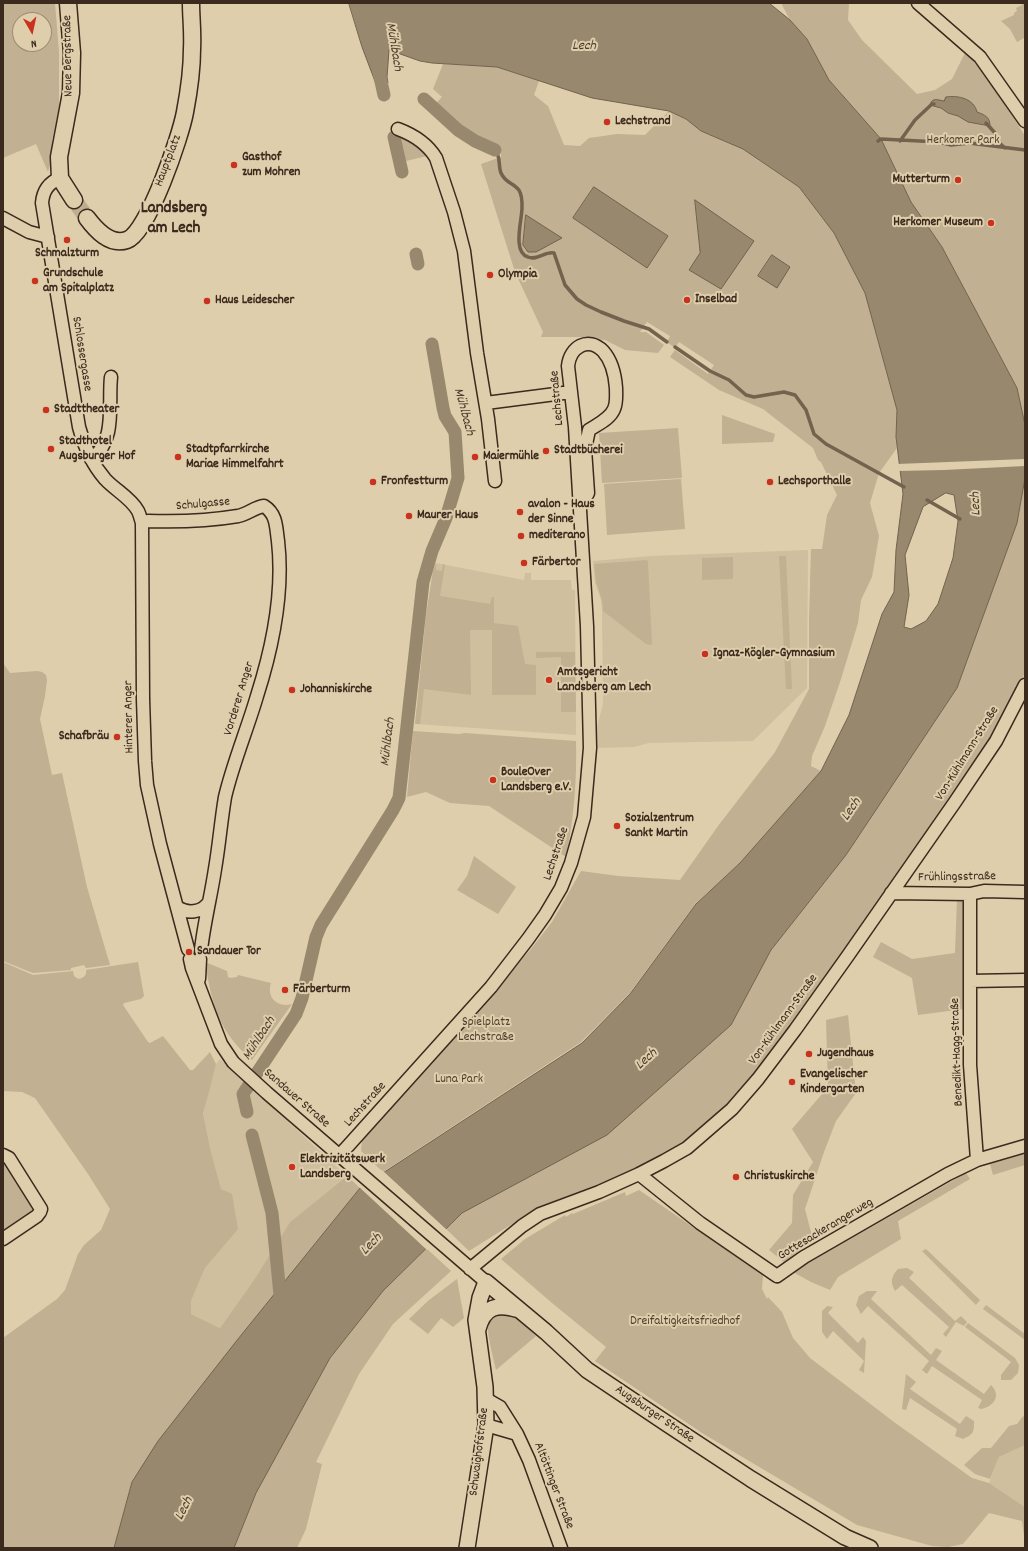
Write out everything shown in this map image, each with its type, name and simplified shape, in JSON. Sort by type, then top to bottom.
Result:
[{"type":"main road","name":"Neue Bergstraße","points":[[60,178],[60,149],[70,102],[72,78],[68,3]]},
{"type":"main road","name":"Hauptplatz","points":[[87,218],[96,230],[106,237],[123,241],[132,237],[154,201],[175,150],[184,120],[190,81],[192,48],[191,3]]},
{"type":"main road","points":[[60,178],[74,200]]},
{"type":"street","points":[[918,3],[980,57],[1025,121]]},
{"type":"street","points":[[398,129],[416,137],[432,151],[436,158],[454,212],[464,251],[475,338],[486,403],[495,481]]},
{"type":"street","name":"Schlossergasse","points":[[60,178],[53,181],[47,188],[43,196],[42,204],[78,427],[84,448],[91,459],[104,478],[115,490],[129,500],[138,511],[142,523]]},
{"type":"street","points":[[3,218],[29,232],[48,237]]},
{"type":"street","name":"Lechstraße","points":[[344,1159],[491,986],[545,915],[561,888],[571,863],[584,817],[590,748],[588,626],[576,448],[568,366],[569,358],[572,352],[582,345],[593,345],[602,350],[610,360],[613,368],[616,392],[615,409],[608,418],[588,430],[585,449],[588,493],[580,506]]},
{"type":"street","points":[[91,459],[104,444],[108,435],[111,377]]},
{"type":"street","points":[[486,403],[571,392]]},
{"type":"street","name":"Schulgasse","points":[[142,523],[148,521],[201,521],[226,518],[243,515],[256,508],[264,506]]},
{"type":"street","name":"Vorderer Anger","points":[[193,951],[208,902],[215,870],[225,798],[245,730],[263,698],[265,669],[276,620],[280,578],[279,549],[276,521],[270,510],[264,506]]},
{"type":"street","name":"Hinterer Anger","points":[[142,523],[143,700],[146,769],[158,839],[193,951]]},
{"type":"street","name":"Von-Kühlmann-Straße","points":[[470,1269],[522,1226],[540,1214],[599,1192],[640,1174],[687,1148],[732,1109],[758,1079],[848,957],[991,750],[1025,686]]},
{"type":"street","name":"Frühlingsstraße","points":[[891,893],[970,894],[984,891],[1025,892]]},
{"type":"street","name":"Benedikt-Hagg-Straße","points":[[970,894],[970,1065],[977,1160]]},
{"type":"street","points":[[178,906],[182,910],[194,911],[206,906],[208,902]]},
{"type":"street","name":"Sandauer Straße","points":[[193,951],[201,990],[221,1044],[233,1062],[458,1258]]},
{"type":"street","points":[[970,981],[1025,980]]},
{"type":"street","points":[[977,1160],[1025,1146]]},
{"type":"street","points":[[3,1155],[10,1158],[41,1209],[37,1216],[3,1239]]},
{"type":"street","name":"Gottesackerangerweg","points":[[640,1174],[700,1223],[777,1276],[804,1257],[948,1174],[977,1160]]},
{"type":"street","name":"Augsburger Straße","points":[[458,1258],[546,1332],[587,1370],[730,1465],[843,1543],[870,1548]]},
{"type":"street","name":"Schwaighofstraße","points":[[467,1548],[486,1425],[485,1382],[476,1320],[478,1306],[486,1282]]},
{"type":"street","points":[[478,1332],[480,1323],[491,1308],[501,1306],[519,1310]]},
{"type":"street","name":"Altöttinger Straße","points":[[486,1398],[500,1407],[517,1434],[529,1460],[562,1548]]},
{"type":"street","name":"Altöttinger Straße","points":[[486,1425],[517,1434]]},
{"type":"shaded area","name":"Ignaz-Kögler-Gymnasium","points":[[808,550],[807,688],[753,741],[649,743],[634,747],[596,748],[596,731],[603,704],[602,611],[601,600],[595,583],[593,561],[651,556]]},
{"type":"shaded area","points":[[436,563],[524,580],[525,573],[531,573],[531,580],[571,580],[572,590],[575,590],[576,735],[415,724],[426,616],[433,571]]},
{"type":"shaded area","points":[[220,1059],[347,1176],[290,1222],[254,1280],[220,1328],[191,1314],[191,1301],[205,1268],[237,1229],[221,1190],[203,1112],[216,1064]]},
{"type":"shaded area","points":[[1025,1445],[1025,1507],[989,1483],[999,1457]]},
{"type":"green space","points":[[3,3],[55,3],[59,52],[59,107],[52,141],[51,161],[48,172],[36,144],[3,158]]},
{"type":"green space","name":"Herkomer Park","points":[[781,3],[849,3],[848,20],[862,40],[917,94],[935,90],[952,79],[965,53],[985,73],[1025,136],[1025,425],[1017,388],[942,247],[911,202],[881,139],[829,80],[807,39],[790,20]]},
{"type":"green space","points":[[1021,3],[1025,3],[1025,40],[1024,38],[1017,42],[1010,29],[1001,21],[1014,15],[1017,11],[1016,8],[1022,5]]},
{"type":"green space","points":[[443,64],[497,67],[539,81],[534,95],[548,106],[564,145],[580,146],[589,138],[617,134],[645,135],[669,111],[686,119],[701,131],[743,149],[799,187],[834,233],[865,293],[897,410],[897,448],[879,473],[870,503],[879,536],[872,577],[861,600],[858,623],[841,679],[825,726],[812,756],[811,766],[821,771],[740,863],[696,903],[629,994],[581,1042],[383,1172],[361,1151],[362,1140],[374,1123],[531,949],[552,922],[581,871],[618,876],[680,880],[718,826],[775,752],[809,689],[811,549],[822,549],[827,515],[837,495],[813,448],[763,409],[719,390],[670,357],[675,350],[708,374],[714,365],[679,342],[675,348],[667,342],[670,336],[647,322],[640,332],[646,332],[664,345],[658,353],[625,350],[605,340],[582,337],[541,337],[543,332],[515,272],[481,164],[501,157],[501,151],[475,139],[459,129],[434,105],[442,97],[433,89]]},
{"type":"green space","points":[[400,137],[408,139],[422,149],[427,156],[406,161]]},
{"type":"green space","points":[[722,415],[775,434],[773,442],[722,444]]},
{"type":"green space","points":[[678,428],[682,478],[602,483],[599,433]]},
{"type":"green space","points":[[1025,478],[1025,673],[1006,706],[990,744],[757,1074],[730,1104],[686,1145],[574,1198],[536,1209],[469,1251],[446,1229],[462,1213],[731,1025],[771,950],[846,855],[957,688],[1017,523]]},
{"type":"green space","points":[[681,479],[685,529],[607,535],[604,484]]},
{"type":"green space","points":[[779,556],[786,556],[792,689],[786,689]]},
{"type":"green space","points":[[733,557],[733,579],[702,580],[702,558]]},
{"type":"green space","points":[[647,560],[652,645],[646,644],[603,611],[602,600],[596,582],[594,564]]},
{"type":"green space","points":[[436,563],[436,570],[442,571],[443,564],[445,565],[440,596],[490,604],[492,597],[494,597],[494,623],[518,626],[525,664],[536,665],[536,695],[492,695],[492,630],[470,630],[471,695],[424,689],[420,724],[415,724],[426,616],[433,571]]},
{"type":"green space","points":[[536,652],[575,652],[576,712],[561,712],[561,657],[536,658]]},
{"type":"green space","points":[[3,663],[10,673],[37,671],[46,675],[47,680],[45,696],[40,719],[52,775],[62,773],[87,887],[110,965],[86,968],[84,965],[71,968],[71,970],[33,973],[3,961]]},
{"type":"green space","points":[[413,731],[576,741],[574,799],[566,857],[489,806],[450,803],[426,792],[407,797]]},
{"type":"green space","points":[[474,856],[516,887],[498,914],[457,890],[467,876]]},
{"type":"green space","points":[[957,899],[965,899],[964,1009],[918,1015],[912,978],[873,957],[881,942],[912,959],[955,953]]},
{"type":"green space","points":[[3,962],[33,975],[73,971],[74,976],[78,979],[85,976],[86,970],[138,962],[144,996],[141,999],[124,1003],[123,1005],[148,1042],[150,1043],[163,1036],[190,1070],[193,1070],[210,1052],[216,1064],[203,1113],[211,1152],[221,1189],[232,1194],[238,1229],[205,1268],[191,1301],[191,1314],[220,1328],[254,1280],[290,1222],[347,1176],[360,1188],[238,1339],[132,1482],[114,1548],[3,1548],[3,1338],[57,1299],[65,1290],[78,1254],[84,1245],[101,1230],[110,1209],[88,1174],[35,1098],[22,1092],[3,1091]]},
{"type":"green space","points":[[205,962],[227,971],[228,977],[231,978],[237,977],[238,975],[271,983],[270,993],[274,1001],[282,1005],[292,1004],[252,1060],[231,1038],[218,1016]]},
{"type":"green space","points":[[848,1015],[856,1093],[836,1121],[805,1209],[813,1240],[784,1262],[769,1250],[792,1223],[793,1195],[813,1162],[792,1129],[828,1087],[826,1020]]},
{"type":"green space","points":[[1025,1154],[1025,1165],[993,1175],[990,1164]]},
{"type":"green space","points":[[3,1162],[34,1207],[32,1213],[3,1233]]},
{"type":"green space","points":[[966,1173],[970,1179],[898,1221],[901,1239],[838,1277],[830,1290],[793,1272]]},
{"type":"green space","name":"Dreifaltigkeitsfriedhof","points":[[639,1190],[763,1275],[762,1289],[767,1299],[768,1297],[782,1312],[793,1338],[810,1358],[894,1422],[972,1478],[989,1483],[1025,1507],[1025,1543],[1022,1521],[989,1513],[963,1544],[948,1547],[932,1546],[857,1525],[702,1433],[595,1361],[606,1347],[501,1259],[525,1239],[565,1215],[566,1217],[572,1213],[573,1214],[625,1192],[626,1196]]},
{"type":"green space","points":[[426,1248],[451,1271],[393,1324],[359,1374],[316,1462],[322,1464],[306,1529],[297,1548],[234,1548],[256,1493],[330,1358],[383,1291]]},
{"type":"green space","points":[[926,1249],[980,1300],[976,1305],[922,1251]]},
{"type":"green space","points":[[907,1268],[914,1272],[909,1278],[955,1321],[961,1316],[967,1322],[964,1326],[956,1322],[946,1337],[943,1334],[949,1327],[902,1285],[895,1291],[892,1285],[894,1275],[898,1269]]},
{"type":"green space","points":[[457,1279],[464,1318],[453,1327],[441,1318],[428,1334],[409,1319],[429,1300]]},
{"type":"green space","points":[[867,1291],[877,1291],[871,1299],[931,1355],[936,1348],[942,1351],[936,1360],[984,1394],[991,1385],[996,1393],[995,1400],[985,1408],[978,1408],[982,1400],[932,1366],[927,1374],[922,1370],[929,1361],[868,1306],[861,1314],[856,1305],[859,1296]]},
{"type":"green space","points":[[986,1305],[1025,1334],[1025,1340],[983,1309]]},
{"type":"green space","points":[[827,1306],[833,1307],[828,1313],[858,1343],[863,1337],[866,1341],[864,1373],[859,1370],[864,1361],[833,1331],[827,1339],[822,1332],[822,1311]]},
{"type":"green space","points":[[509,1310],[536,1336],[496,1370],[488,1334],[489,1312]]},
{"type":"green space","points":[[968,1323],[1015,1358],[1019,1365],[1018,1373],[1011,1380],[1001,1380],[1001,1375],[1011,1362],[965,1327]]},
{"type":"green space","points":[[906,1374],[916,1382],[910,1389],[960,1424],[966,1416],[974,1421],[971,1434],[963,1439],[955,1436],[957,1429],[910,1398],[906,1410],[902,1409]]},
{"type":"green space","points":[[1023,1416],[1025,1418],[1025,1445],[999,1457],[990,1479],[975,1474],[964,1465],[982,1448],[991,1448],[1009,1426],[1017,1424]]},
{"type":"water","name":"Lech","points":[[349,3],[769,3],[790,20],[807,39],[829,80],[881,139],[911,202],[942,247],[1017,388],[1025,425],[1025,478],[1017,523],[957,688],[846,855],[771,950],[731,1025],[607,1135],[462,1213],[383,1291],[330,1358],[256,1493],[234,1548],[114,1548],[132,1482],[158,1441],[360,1188],[582,1043],[630,994],[696,904],[740,863],[821,771],[849,715],[882,614],[894,592],[896,550],[903,494],[896,437],[897,410],[865,293],[834,233],[799,187],[743,149],[701,131],[686,119],[669,111],[592,98],[497,67],[432,63],[420,61],[389,50],[388,83],[376,84],[362,47]],"holes":[[[946,493],[954,495],[958,521],[953,558],[938,604],[926,621],[911,629],[904,627],[909,595],[905,555],[923,507]]]},
{"type":"water","points":[[946,97],[961,97],[969,101],[973,104],[977,112],[988,118],[990,126],[968,122],[958,116],[948,113],[941,108],[930,105],[934,100],[944,101]]},
{"type":"water","points":[[594,187],[668,236],[647,268],[573,218]]},
{"type":"water","points":[[695,200],[754,241],[721,289],[689,270],[700,253]]},
{"type":"water","points":[[526,215],[562,238],[536,252],[528,252],[523,245]]},
{"type":"water","points":[[772,255],[790,267],[777,288],[758,276]]},
{"type":"pier","points":[[1025,459],[1025,466],[944,470],[898,471],[897,464]]},
{"type":"pier","points":[[382,1170],[447,1230],[427,1250],[358,1186]]},
{"type":"waterway","name":"Mühlbach","points":[[378,68],[384,95]]},
{"type":"waterway","points":[[424,99],[458,130],[475,141],[495,150]]},
{"type":"waterway","points":[[900,141],[915,120],[932,104],[934,104]]},
{"type":"waterway","points":[[986,123],[995,133],[996,140],[1005,148]]},
{"type":"waterway","name":"Mühlbach","points":[[394,137],[402,172]]},
{"type":"waterway","points":[[878,141],[881,139],[939,142],[951,145],[969,143],[1025,150]]},
{"type":"waterway","points":[[495,150],[498,155],[501,173],[507,181],[518,188],[522,199],[519,242],[520,249],[523,254],[528,257],[535,258],[547,253],[554,253],[565,285],[577,299],[601,312],[649,329],[667,342]]},
{"type":"waterway","name":"Mühlbach","points":[[416,254],[418,264]]},
{"type":"waterway","name":"Mühlbach","points":[[247,1112],[243,1094],[296,1014],[302,998],[316,937],[321,925],[399,798],[423,582],[432,551],[446,518],[458,478],[455,432],[445,416],[432,344]]},
{"type":"waterway","points":[[675,347],[710,371],[729,380],[746,395],[754,397],[784,392],[795,395],[806,410],[814,434],[826,444],[904,487]]},
{"type":"waterway","points":[[927,500],[960,519]]},
{"type":"waterway","name":"Mühlbach","points":[[252,1135],[272,1213],[281,1305]]},
{"type":"tunnel","points":[[74,200],[87,218]]},
{"type":"place","name":"Lechstrand","points":[[607,122]]},
{"type":"place","name":"Gasthof zum Mohren","points":[[234,165]]},
{"type":"place","name":"Mutterturm","points":[[958,180]]},
{"type":"place","name":"Herkomer Museum","points":[[991,223]]},
{"type":"place","name":"Schmalzturm","points":[[67,240]]},
{"type":"place","name":"Olympia","points":[[490,275]]},
{"type":"place","name":"Grundschule am Spitalplatz","points":[[35,281]]},
{"type":"place","name":"Inselbad","points":[[687,300]]},
{"type":"place","name":"Haus Leidescher","points":[[207,301]]},
{"type":"place","name":"Stadttheater","points":[[46,410]]},
{"type":"place","name":"Stadthotel Augsburger Hof","points":[[51,449]]},
{"type":"place","name":"Stadtbücherei","points":[[546,451]]},
{"type":"place","name":"Stadtpfarrkirche Mariae Himmelfahrt","points":[[178,457]]},
{"type":"place","name":"Maiermühle","points":[[475,457]]},
{"type":"place","name":"Fronfestturm","points":[[373,482]]},
{"type":"place","name":"Lechsporthalle","points":[[770,482]]},
{"type":"place","name":"avalon - Haus der Sinne","points":[[520,512]]},
{"type":"place","name":"Maurer Haus","points":[[409,516]]},
{"type":"place","name":"mediterano","points":[[521,536]]},
{"type":"place","name":"Färbertor","points":[[524,563]]},
{"type":"place","name":"Ignaz-Kögler-Gymnasium","points":[[705,654]]},
{"type":"place","name":"Amtsgericht Landsberg am Lech","points":[[549,680]]},
{"type":"place","name":"Johanniskirche","points":[[292,690]]},
{"type":"place","name":"Schafbräu","points":[[117,737]]},
{"type":"place","name":"BouleOver Landsberg e.V.","points":[[493,780]]},
{"type":"place","name":"Sozialzentrum Sankt Martin","points":[[617,826]]},
{"type":"place","name":"Sandauer Tor","points":[[189,952]]},
{"type":"place","name":"Färberturm","points":[[285,990]]},
{"type":"place","name":"Jugendhaus","points":[[809,1054]]},
{"type":"place","name":"Evangelischer Kindergarten","points":[[792,1082]]},
{"type":"place","name":"Elektrizitätswerk Landsberg","points":[[292,1167]]},
{"type":"place","name":"Christuskirche","points":[[736,1177]]},
{"type":"district","name":"Landsberg am Lech","points":[[174,220]]},
{"type":"park label","name":"Spielplatz Lechstraße","points":[[486,1030]]},
{"type":"park label","name":"Luna Park","points":[[459,1080]]}]
